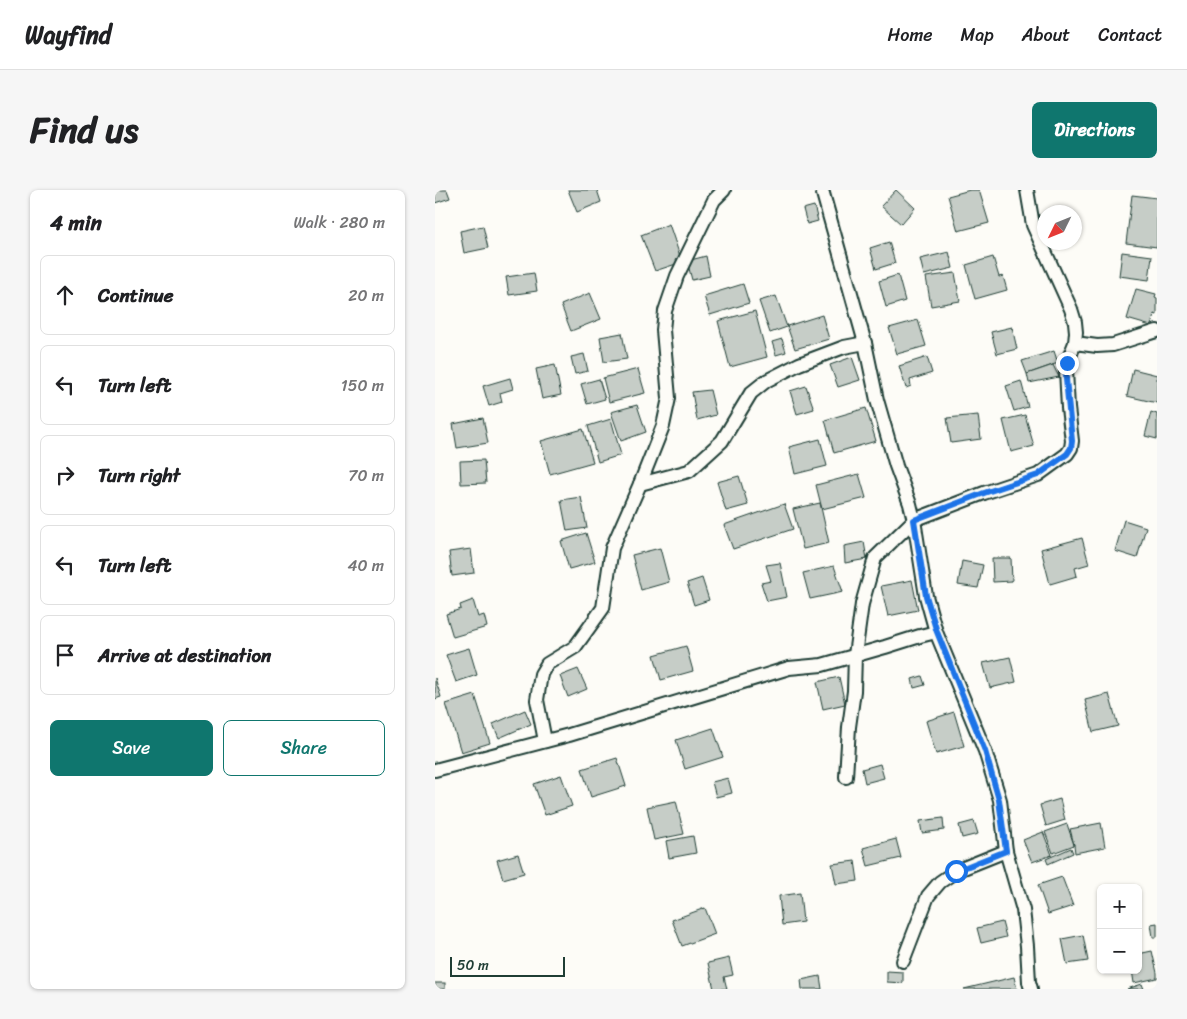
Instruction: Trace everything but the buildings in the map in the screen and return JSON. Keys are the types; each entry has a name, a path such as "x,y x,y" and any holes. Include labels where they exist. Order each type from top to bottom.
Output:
{"street":[{"path":"545,741 537,700 541,674 547,664 575,647 603,608 612,548 641,484 663,426 669,398 663,330 665,311 677,276 715,200 724,190"},
{"path":"822,190 865,343 877,400 896,466 910,504 926,596 937,632 985,751 999,800 1006,851 1023,910 1031,989"},
{"path":"846,777 849,727 854,691 855,655 862,604 875,558 914,520 984,493 1038,475 1067,454 1071,448 1066,370 1075,343 1076,332 1073,316 1033,225 1027,190"},
{"path":"1075,343 1097,346 1113,345 1157,331"},
{"path":"641,484 689,471 722,441 751,393 766,381 799,364 844,348 865,343"},
{"path":"435,770 569,735 789,668 821,664 937,632"},
{"path":"903,961 928,896 940,882 956,871 1006,851"}],"route":[{"path":"956,871 1006,851 999,800 985,751 937,632 926,596 914,520 984,493 1038,475 1067,454 1071,448 1072,441 1066,379 1067,363"}]}
